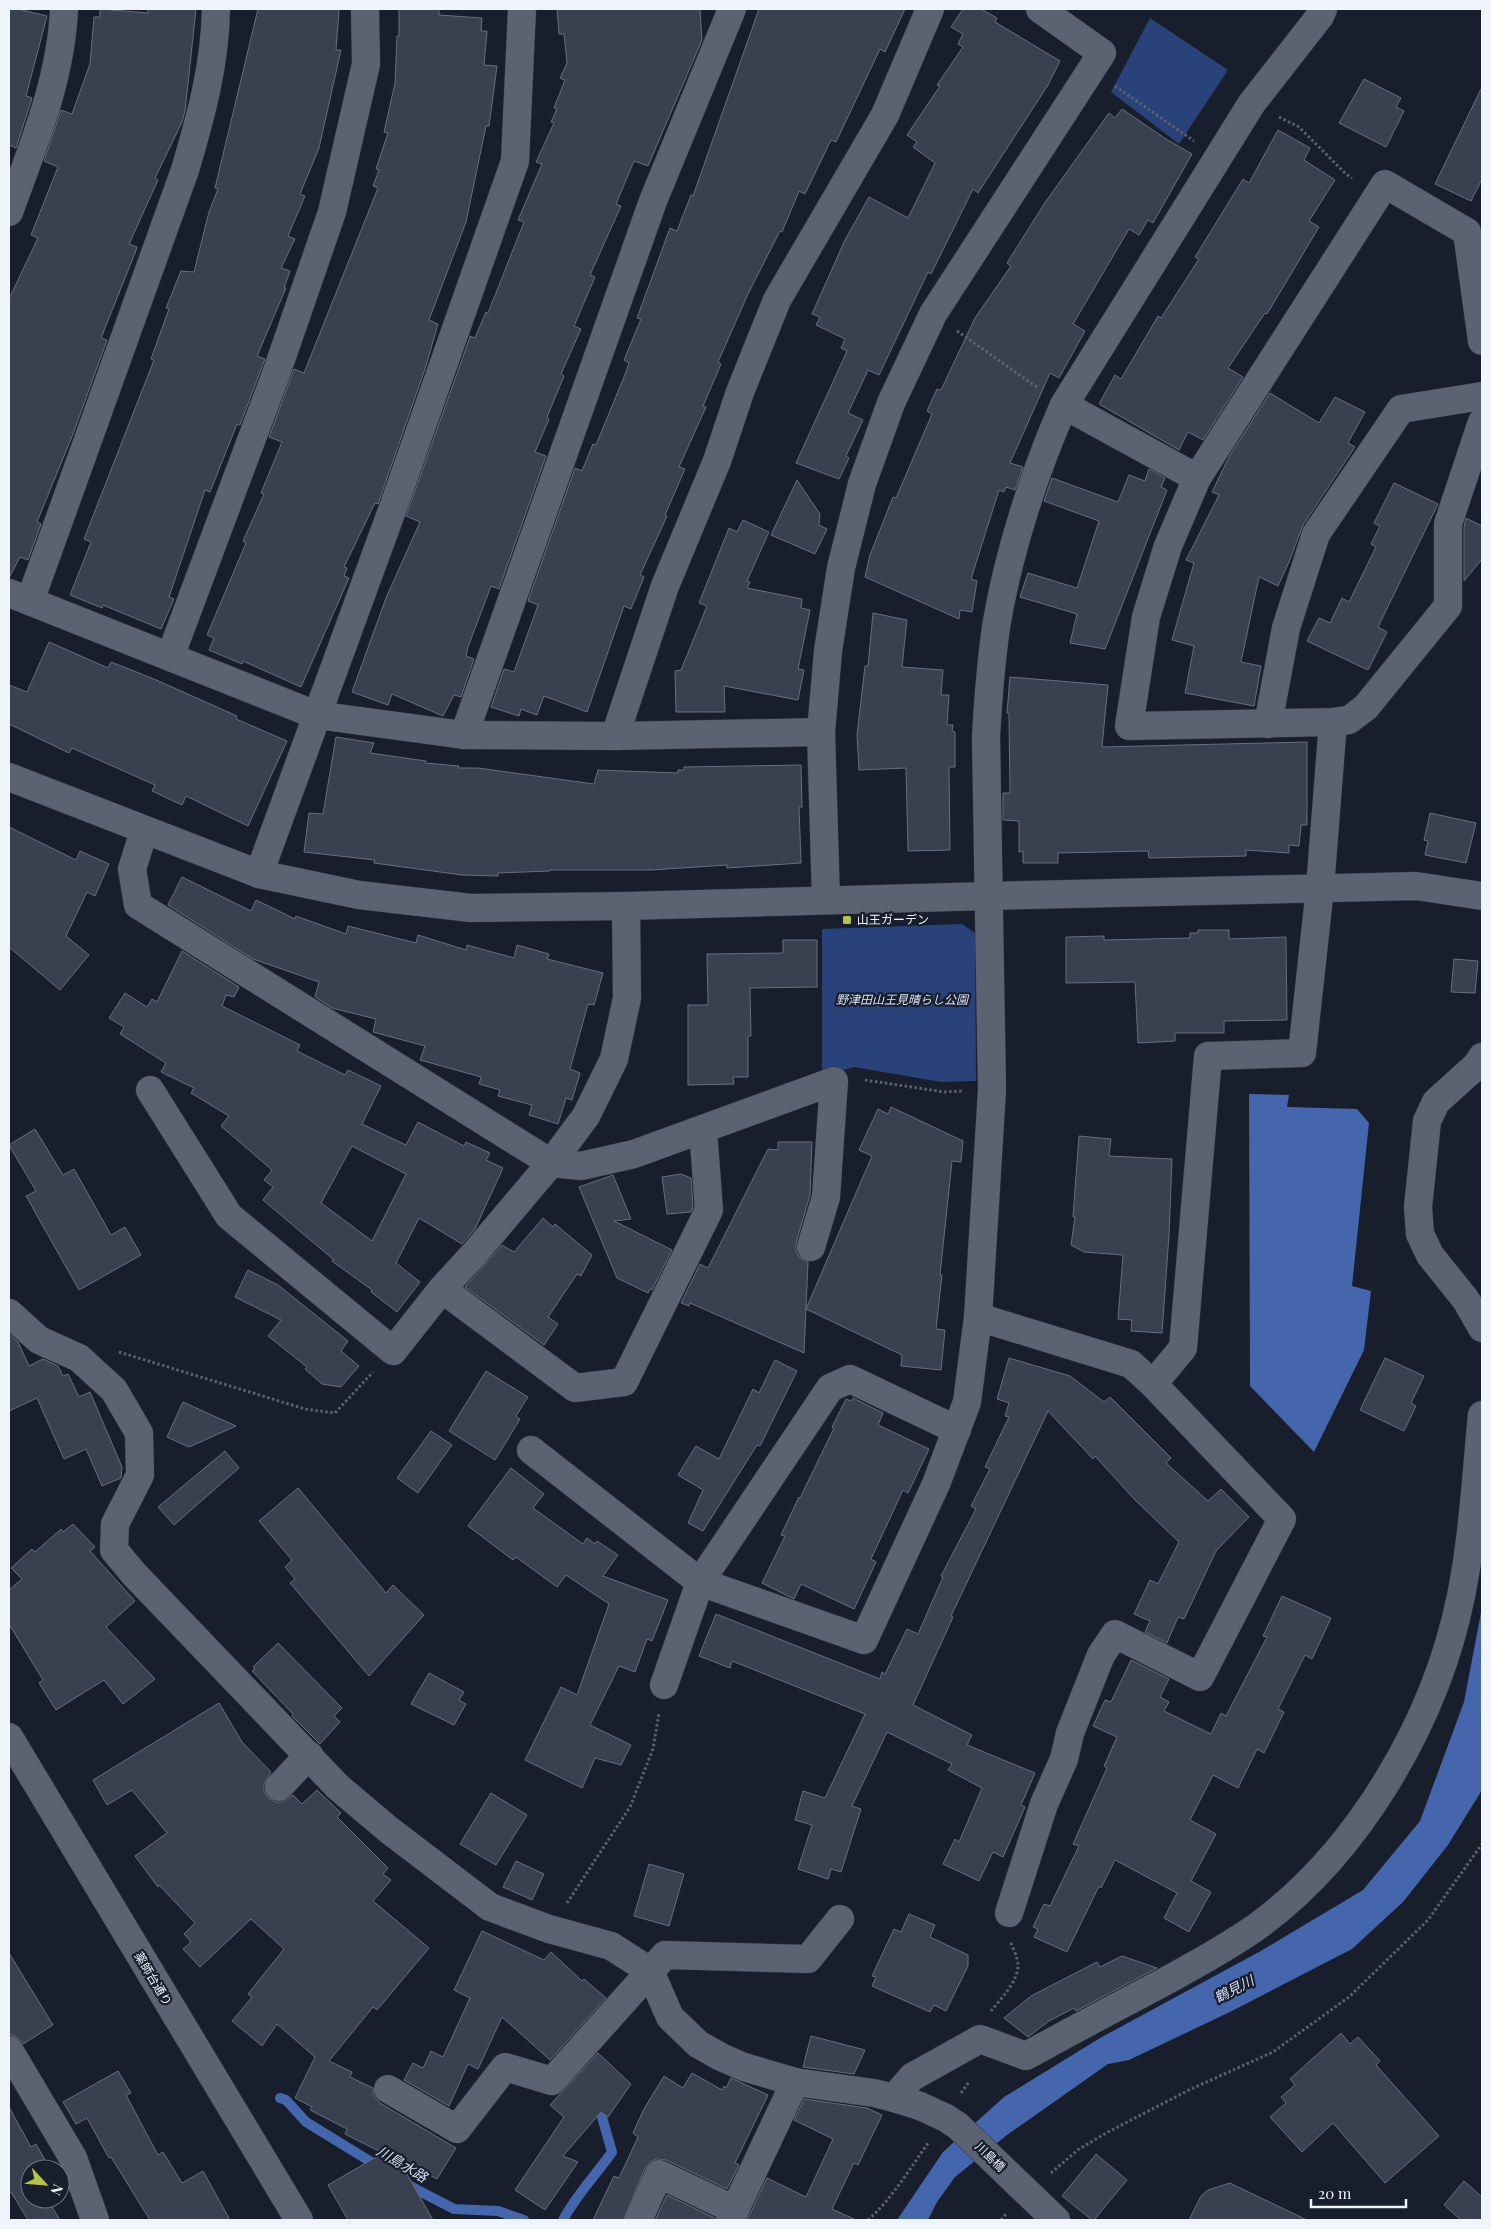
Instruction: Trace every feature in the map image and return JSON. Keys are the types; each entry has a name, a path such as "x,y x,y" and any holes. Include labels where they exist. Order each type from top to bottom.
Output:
{"street":[{"path":"9,212 36,137 57,67 64,9"},
{"path":"216,9 215,40 204,104 185,170 19,597 316,715 464,735 615,736 821,732"},
{"path":"170,657 276,374 332,212 366,64 365,9"},
{"path":"259,874 394,505 515,161 522,9"},
{"path":"464,735 653,201 732,9"},
{"path":"615,736 665,586 717,461 740,392 777,300 885,115 930,9"},
{"path":"826,900 821,732 828,651 841,568 862,484 891,402 933,314 1102,54 1040,9"},
{"path":"531,1450 700,1582 864,1640 936,1484 967,1402 978,1317 992,1090 986,737 989,680 996,625 1016,540 1045,449 1064,405 1252,103 1320,16 1322,9"},
{"path":"1482,340 1467,232 1385,184 1197,478 1168,546 1146,617 1129,726 1333,722 1349,720 1366,707 1448,606 1448,524 1482,422"},
{"path":"1268,724 1286,628 1316,534 1401,409 1482,396"},
{"path":"1064,405 1197,478"},
{"path":"1153,1384 1183,1348 1208,1056 1302,1053 1320,888 1333,722"},
{"path":"9,777 144,831 259,874 358,895 471,908 626,906 1416,886 1482,896"},
{"path":"144,831 132,869 138,904 552,1163 581,1166 626,1156 834,1081 826,1197 811,1247"},
{"path":"150,1090 229,1216 393,1352 442,1289 552,1163 586,1116 614,1060 627,998 626,906"},
{"path":"1482,1058 1477,1065 1436,1102 1427,1121 1418,1207 1420,1234 1430,1255 1466,1300 1482,1328"},
{"path":"442,1289 575,1388 624,1382 709,1210 703,1129"},
{"path":"9,1313 39,1340 79,1358 114,1390 139,1433 140,1475 115,1524 114,1550 147,1588 338,1787 389,1830 490,1907 549,1929 611,1946 650,1971"},
{"path":"978,1317 1131,1364 1153,1384 1282,1519 1200,1676 1115,1634 1102,1655 1070,1733 1064,1759 1044,1804 1009,1913"},
{"path":"664,1686 700,1582 830,1388 850,1379 957,1430"},
{"path":"894,2098 912,2077 980,2039 1026,2056 1197,1964 1256,1927 1309,1882 1344,1845 1404,1751 1430,1695 1448,1648 1461,1596 1482,1415"},
{"name":"薬師台通り","path":"9,1738 299,2220"},
{"path":"279,1787 309,1755"},
{"path":"388,2089 458,2129 505,2067 552,2081 665,1955 808,1959 840,1919"},
{"name":"川島橋","path":"650,1971 670,2017 698,2044 720,2058 795,2082 874,2093 920,2106 958,2126 1033,2183 1056,2220"},
{"path":"9,2050 74,2158 95,2220"},
{"path":"638,2220 659,2174 733,2215 795,2082"}],"path":[{"path":"1135,99 1217,158"},
{"path":"1252,103 1300,127 1346,174 1378,194"},
{"path":"933,314 1064,405"},
{"path":"834,1081 855,1078 944,1092 992,1090"},
{"path":"110,1349 305,1408 335,1413 393,1352"},
{"path":"549,1929 630,1807 654,1749 664,1686"},
{"path":"1033,2183 1079,2149 1108,2132 1191,2089 1273,2052 1349,1997 1428,1920 1482,1844"},
{"path":"980,2039 986,2018 1012,1983 1017,1971 1018,1963 1004,1925 1009,1913"},
{"path":"868,2220 876,2213 907,2173 929,2141"}],"green space":[{"path":"1150,18 1228,70 1179,144 1111,92"},
{"name":"野津田山王見晴らし公園","path":"962,924 975,933 976,1081 941,1082 854,1067 822,1076 822,929"}],"water":[{"path":"1249,1094 1289,1095 1287,1107 1357,1109 1369,1123 1352,1286 1371,1291 1364,1350 1314,1452 1250,1386"},
{"name":"鶴見川","path":"1482,1607 1482,1790 1448,1845 1403,1902 1352,1949 1232,2011 1129,2060 1108,2064 1007,2135 955,2177 937,2202 928,2220 897,2220 943,2152 1004,2097 1100,2038 1259,1952 1363,1890 1420,1821 1464,1702"}],"building":[{"path":"9,9 18,9 47,16 26,96 32,98 16,148 9,145"},
{"path":"100,9 148,13 148,9 196,9 185,111 182,122 155,178 158,180 129,244 137,247 101,338 107,340 73,434 37,522 41,524 28,560 20,557 9,578 9,299 38,238 31,235 58,167 44,161 61,110 72,114 90,64 94,17 100,17"},
{"path":"258,9 339,9 336,50 341,50 319,148 300,194 305,196 288,236 295,239 281,268 290,271 284,288 286,288 257,356 265,359 240,425 237,424 210,492 205,490 169,597 174,599 161,629 103,605 102,608 70,595 91,542 84,539 154,360 151,359 169,309 166,308 181,271 194,272 209,212 218,189 215,188"},
{"path":"399,9 439,9 439,15 482,18 481,31 487,31 484,65 497,66 489,126 486,126 466,222 429,320 438,324 426,366 378,504 375,503 344,567 347,568 344,576 349,578 301,687 243,661 242,664 209,650 214,638 207,635 246,543 243,541 264,494 261,493 282,442 269,437 294,369 304,373 378,188 373,186 379,170 376,169 388,133 384,132 395,83"},
{"path":"557,9 700,9 702,40 648,166 634,161 616,204 621,206 590,275 595,277 574,326 581,329 561,374 564,376 535,452 546,456 499,589 491,586 468,647 466,656 474,659 461,697 454,695 443,716 392,694 388,705 352,692 386,598 420,522 406,516 470,336 475,338 486,312 488,313 524,222 518,220 542,164 536,162 554,123 551,122 557,109 554,108 565,80 560,78 567,63 564,34 559,34"},
{"path":"759,9 905,9 885,52 880,49 836,142 831,140 805,194 799,191 782,232 780,231 748,294 718,362 721,364 703,406 706,407 679,467 685,469 665,515 667,516 640,575 644,577 631,609 624,606 587,712 544,696 537,715 521,709 519,716 491,707 504,669 514,672 538,605 528,601 575,468 582,471 593,444 596,445 626,372 629,363 624,360 641,319 637,318 670,228 677,231 691,195 693,196"},
{"path":"963,9 981,9 997,18 995,22 1060,61 1048,85 978,193 973,189 931,274 928,272 879,375 868,370 848,413 863,420 846,456 849,458 839,479 796,463 847,351 841,348 845,339 816,325 820,317 812,314 845,240 869,197 908,218 935,163 913,147 917,142 907,135 940,86 937,85 963,47 958,44 963,34 951,27"},
{"path":"1364,79 1401,98 1396,107 1404,111 1386,147 1339,123"},
{"path":"1482,87 1482,179 1471,201 1435,184"},
{"path":"1122,109 1192,154 1153,223 1148,220 1139,235 1129,229 1073,324 1085,331 1059,378 1050,373 1010,463 1023,467 1015,490 1006,487 1004,492 999,490 971,579 977,581 972,612 960,610 959,619 865,577 870,555 893,497 896,498 932,414 927,411 937,389 941,390 975,318 1011,266 1007,263 1044,204 1109,113 1115,118"},
{"path":"1278,130 1310,148 1304,160 1335,180 1309,221 1319,227 1267,314 1265,313 1228,368 1243,377 1203,440 1188,432 1179,450 1099,404 1115,375 1121,379 1158,316 1161,318 1199,259 1195,257 1243,179 1249,183"},
{"path":"1270,393 1319,423 1335,397 1365,412 1348,443 1355,447 1303,525 1278,586 1259,577 1241,662 1261,666 1254,706 1185,693 1194,646 1172,640 1194,563 1186,560 1219,495 1212,492 1230,455"},
{"path":"1149,469 1165,478 1161,487 1167,490 1105,649 1070,643 1077,614 1020,597 1028,573 1077,588 1099,521 1044,501 1052,478 1118,502 1129,475 1145,481"},
{"path":"797,480 820,514 819,525 827,529 815,554 771,535"},
{"path":"1394,483 1438,504 1378,627 1387,632 1368,670 1307,641 1319,618 1330,623 1342,598 1349,602 1376,547 1371,544 1380,526 1374,523"},
{"path":"1466,518 1482,526 1482,559 1464,581 1464,527"},
{"path":"743,520 769,532 747,581 750,582 747,588 802,599 801,608 810,610 798,669 804,670 798,700 724,686 725,712 676,712 675,671 681,670 707,606 699,603 729,528 737,532"},
{"path":"873,613 907,620 902,667 943,670 941,695 949,695 947,725 953,725 952,731 955,732 955,767 949,767 950,850 908,851 906,768 859,770 857,735 865,666 868,666"},
{"path":"49,642 108,668 111,662 154,679 237,716 236,719 287,741 248,826 186,796 182,805 152,791 155,785 72,748 69,753 9,724 9,685 27,692"},
{"path":"1010,677 1108,685 1102,747 1307,742 1307,825 1301,825 1299,846 1289,845 1289,853 1246,850 1246,856 1149,858 1148,851 1058,853 1058,863 1023,863 1023,851 1019,852 1019,821 1003,820 1003,793 1010,793 1009,713 1007,713"},
{"path":"336,737 374,743 370,753 426,761 425,763 459,766 458,768 478,768 594,784 598,770 678,773 678,770 684,770 684,767 801,765 802,807 799,807 801,863 727,868 727,865 651,870 550,870 498,873 498,876 462,875 374,863 375,860 304,852 309,813 323,814"},
{"path":"1430,813 1476,823 1466,863 1425,855 1428,841 1424,840"},
{"path":"9,827 76,860 80,851 109,864 95,896 87,892 66,936 89,955 60,990 9,947"},
{"path":"182,877 251,911 256,900 295,919 296,916 346,934 348,926 416,943 418,935 466,950 467,945 514,958 517,945 549,954 547,959 603,973 594,1005 588,1004 570,1069 580,1073 572,1100 566,1098 558,1124 529,1115 532,1105 498,1096 500,1090 479,1084 481,1077 420,1060 425,1046 373,1032 376,1019 332,1008 315,997 319,982 253,959 168,905"},
{"path":"1198,930 1229,930 1229,939 1286,937 1287,1020 1224,1021 1224,1033 1175,1033 1175,1041 1138,1043 1135,982 1066,983 1066,937 1104,936 1104,940 1190,938 1190,933 1198,933"},
{"path":"783,940 817,940 817,987 750,988 751,1036 748,1036 748,1077 733,1077 734,1084 688,1085 688,1005 708,1005 707,954 783,953"},
{"path":"182,951 239,987 234,997 226,995 222,1006 300,1045 297,1051 345,1075 348,1070 381,1086 362,1124 406,1145 418,1122 464,1146 466,1142 490,1153 486,1160 503,1168 475,1229 462,1244 419,1218 396,1263 420,1282 397,1312 371,1292 372,1290 332,1261 334,1260 263,1200 273,1187 264,1180 272,1170 221,1126 229,1116 191,1093 194,1088 161,1072 166,1063 120,1034 124,1027 109,1018 125,993 147,1007 152,999 157,1002","holes":["352,1146 406,1174 372,1241 321,1203"]},
{"path":"1454,959 1478,961 1475,993 1451,992"},
{"path":"891,1107 963,1141 961,1162 952,1161 940,1275 942,1275 936,1329 945,1330 941,1370 901,1366 902,1355 806,1309 872,1156 859,1150 878,1109 888,1114"},
{"path":"35,1129 63,1175 74,1169 111,1235 125,1227 141,1255 79,1290 26,1196 36,1191 9,1145"},
{"path":"1079,1136 1111,1139 1109,1156 1172,1159 1162,1333 1131,1331 1132,1320 1118,1319 1123,1255 1084,1252 1071,1245 1075,1217 1073,1217"},
{"path":"778,1142 812,1142 810,1195 796,1243 796,1251 799,1257 808,1262 804,1353 690,1303 689,1306 681,1303 700,1264 708,1268 768,1149 778,1150"},
{"path":"681,1174 691,1178 693,1207 691,1212 667,1214 662,1177"},
{"path":"613,1175 631,1219 614,1221 672,1250 652,1290 650,1289 648,1293 617,1278 579,1187"},
{"path":"543,1218 553,1227 555,1224 592,1255 581,1276 577,1274 548,1317 558,1324 544,1345 465,1287 502,1245 514,1252"},
{"path":"248,1270 278,1285 348,1341 341,1351 359,1366 341,1387 322,1384 305,1369 307,1367 268,1336 281,1320 235,1297"},
{"path":"9,1334 18,1342 29,1366 43,1359 58,1366 63,1376 68,1374 79,1397 90,1392 122,1467 121,1478 102,1486 86,1449 64,1459 37,1398 9,1411"},
{"path":"1009,1358 1070,1376 1104,1402 1110,1397 1171,1458 1166,1463 1208,1501 1221,1489 1249,1517 1216,1551 1184,1619 1178,1617 1167,1643 1145,1632 1150,1621 1134,1614 1150,1580 1158,1584 1179,1542 1135,1500 1095,1456 1093,1459 1048,1411 951,1616 953,1617 913,1705 972,1735 967,1745 1035,1773 1021,1805 1025,1807 1003,1857 993,1852 979,1881 943,1864 955,1839 959,1842 982,1788 948,1770 952,1764 887,1732 852,1806 861,1809 841,1872 831,1869 828,1879 798,1869 812,1825 795,1820 803,1791 825,1798 865,1714 732,1661 730,1668 699,1656 716,1614 880,1679 882,1672 885,1674 907,1629 918,1634 943,1577 941,1576 976,1509 971,1506 990,1469 985,1467 1009,1417 1005,1416 1009,1403 997,1399"},
{"path":"1385,1358 1424,1376 1411,1403 1416,1406 1404,1431 1360,1410"},
{"path":"775,1360 797,1371 760,1446 757,1445 703,1531 688,1523 703,1490 678,1475 696,1446 719,1459 753,1389 759,1393"},
{"path":"486,1371 528,1397 516,1416 520,1419 495,1460 449,1431"},
{"path":"853,1398 883,1413 878,1425 929,1449 908,1493 903,1490 871,1559 876,1562 854,1609 801,1584 794,1599 762,1583 785,1536 781,1535 834,1428 832,1427 846,1399 851,1401"},
{"path":"183,1402 236,1426 189,1447 167,1437"},
{"path":"431,1431 452,1445 418,1493 397,1478"},
{"path":"225,1451 239,1468 174,1525 158,1507"},
{"path":"511,1468 544,1494 533,1508 583,1544 587,1538 595,1544 597,1541 618,1555 603,1576 668,1600 652,1641 647,1639 635,1672 619,1666 590,1725 631,1745 621,1765 595,1758 582,1788 525,1760 561,1687 577,1695 609,1604 566,1575 557,1587 516,1557 513,1560 468,1526"},
{"path":"298,1488 386,1593 393,1585 424,1615 369,1676 290,1583 295,1579 285,1567 292,1560 259,1521"},
{"path":"73,1524 95,1547 90,1551 135,1601 106,1627 155,1679 123,1704 104,1680 56,1710 39,1683 43,1680 9,1624 9,1590 22,1579 11,1568 32,1549 35,1552 61,1529 63,1532"},
{"path":"1282,1596 1331,1618 1312,1659 1305,1655 1278,1709 1284,1712 1264,1753 1257,1749 1238,1788 1213,1775 1190,1820 1216,1834 1191,1881 1211,1892 1189,1932 1164,1918 1177,1893 1115,1860 1101,1888 1099,1886 1067,1952 1034,1937 1038,1929 1033,1927 1044,1904 1050,1906 1079,1846 1073,1844 1107,1768 1104,1766 1117,1737 1093,1726 1105,1700 1111,1702 1131,1660 1169,1679 1160,1697 1169,1702 1164,1711 1211,1734 1221,1713 1226,1716 1267,1637 1263,1636"},
{"path":"278,1643 342,1708 334,1716 340,1722 320,1744 252,1671 255,1669 253,1667"},
{"path":"429,1673 464,1692 459,1700 466,1704 454,1725 411,1704"},
{"path":"219,1703 242,1742 271,1772 264,1784 264,1791 268,1798 275,1802 283,1802 293,1795 302,1804 317,1790 341,1813 337,1817 388,1868 383,1874 391,1880 373,1901 429,1948 377,2010 373,2007 329,2061 352,2072 350,2077 373,2088 374,2096 380,2103 456,2148 437,2179 398,2158 433,2220 348,2220 328,2185 383,2153 345,2134 347,2129 310,2110 312,2107 295,2098 315,2057 277,2024 262,2046 232,2021 252,1997 248,1994 284,1949 251,1919 200,1967 183,1949 191,1942 184,1934 195,1923 159,1885 158,1887 135,1856 167,1833 132,1790 107,1805 93,1780"},
{"path":"491,1793 527,1815 496,1865 460,1844"},
{"path":"516,1861 544,1874 532,1900 503,1887"},
{"path":"649,1864 684,1874 669,1926 634,1916"},
{"path":"909,1914 935,1925 930,1937 968,1955 968,1966 946,2011 934,2005 930,2012 872,1986 876,1977 872,1976 894,1929 901,1932"},
{"path":"482,1931 544,1960 551,1952 582,1981 584,1979 606,1998 550,2060 502,2017 478,2069 468,2064 449,2106 404,2080 413,2063 423,2068 431,2051 443,2057 470,1998 454,1990"},
{"path":"9,1953 53,2025 23,2044 17,2037 9,2034"},
{"path":"1122,1956 1157,1968 1076,2011 1074,2008 1049,2021 1028,2037 1004,2018 1031,1996 1097,1962 1100,1967"},
{"path":"1341,2033 1350,2044 1358,2037 1380,2061 1376,2065 1439,2136 1385,2183 1333,2123 1302,2152 1270,2117 1286,2103 1281,2097 1295,2085 1290,2079"},
{"path":"811,2036 865,2050 854,2074 803,2067"},
{"path":"598,2053 631,2084 608,2117 601,2112 563,2156 578,2162 545,2210 515,2190 564,2117 550,2105"},
{"path":"118,2071 131,2093 126,2095 158,2155 163,2152 182,2183 203,2171 230,2220 150,2220 111,2157 109,2158 87,2118 76,2124 63,2102"},
{"path":"692,2073 722,2090 724,2086 726,2088 731,2078 768,2095 735,2163 739,2165 727,2189 666,2160 657,2159 650,2162 645,2168 623,2220 593,2220 614,2176 619,2178 638,2137 633,2133 644,2109 664,2076 683,2088"},
{"path":"804,2099 867,2108 882,2115 858,2165 854,2163 832,2209 856,2220 747,2220 767,2178 806,2197 833,2139 794,2120"},
{"path":"9,2107 31,2147 36,2144 44,2159 20,2159 20,2207 11,2192 9,2193"},
{"path":"1096,2154 1127,2180 1094,2220 1092,2220 1062,2196"},
{"path":"1464,2181 1482,2197 1482,2220 1461,2220 1444,2205"},
{"path":"1230,2183 1307,2220 1189,2220 1201,2196 1208,2190"},
{"path":"667,2195 715,2218 715,2220 655,2220"},
{"path":"21,2209 53,2209 60,2220 28,2220"}],"waterway":[{"name":"川島水路","path":"280,2098 286,2100 306,2122 381,2168"},
{"path":"563,2220 580,2193 612,2152 602,2117"},
{"name":"川島水路","path":"406,2184 454,2209 498,2211 524,2220"}],"place":[{"name":"山王ガーデン","path":"847,920"}]}
